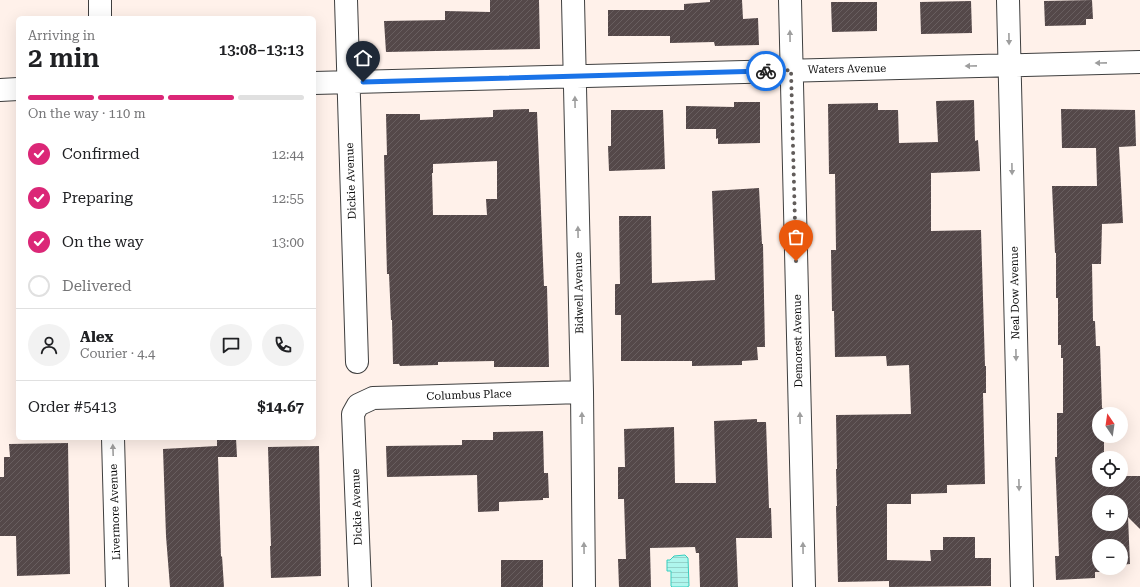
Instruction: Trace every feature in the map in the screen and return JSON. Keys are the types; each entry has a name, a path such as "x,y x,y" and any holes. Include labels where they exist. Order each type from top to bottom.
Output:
{"street":[{"path":"100,0 100,16"},
{"name":"Dickie Avenue","path":"346,0 357,362"},
{"name":"Bidwell Avenue","path":"573,0 582,392 584,587"},
{"name":"Demorest Avenue","path":"790,0 804,587"},
{"name":"Neal Dow Avenue","path":"1008,0 1022,587"},
{"name":"Waters Avenue","path":"316,83 1140,62"},
{"path":"0,90 16,89"},
{"name":"Columbus Place","path":"358,405 373,398 582,392"},
{"name":"Dickie Avenue","path":"358,405 353,414 360,587"},
{"name":"Livermore Avenue","path":"113,440 117,587"}],"water":[{"path":"685,555 688,558 689,586 672,587 671,571 667,571 667,560 670,560 674,556"}],"building":[{"path":"490,0 539,0 540,49 386,52 384,21 445,20 445,11 490,12"},
{"path":"710,0 742,0 743,19 758,18 759,45 715,46 714,42 670,43 670,36 608,36 608,10 684,10 684,4 710,2"},
{"path":"1092,0 1093,19 1086,19 1086,25 1045,26 1044,1"},
{"path":"971,1 972,33 921,34 920,2"},
{"path":"831,2 877,2 877,31 832,32"},
{"path":"974,100 975,141 978,140 980,171 931,173 931,231 981,230 986,366 986,393 983,393 985,484 947,485 947,493 911,494 911,504 887,504 887,560 931,561 930,550 943,550 943,537 975,537 975,558 991,558 991,586 889,587 889,581 838,582 836,415 911,414 909,365 887,366 886,356 835,357 834,311 832,311 831,250 836,250 835,174 829,174 828,104 878,103 878,110 898,110 899,143 938,142 936,101"},
{"path":"734,102 760,102 760,143 718,144 718,138 716,139 716,129 686,129 686,106 734,107"},
{"path":"529,109 529,112 537,112 544,286 547,286 549,367 494,367 494,361 438,362 438,365 400,366 399,364 393,364 389,274 387,274 384,155 387,155 386,114 420,114 420,120 493,117 493,110","holes":["497,161 497,199 486,199 487,215 433,215 433,164"]},
{"path":"1061,109 1135,110 1136,146 1119,147 1123,223 1102,224 1101,264 1092,264 1093,321 1095,321 1096,346 1100,346 1102,407 1092,407 1092,443 1104,443 1104,451 1092,451 1092,487 1128,487 1128,476 1140,476 1140,529 1128,517 1130,564 1128,564 1128,539 1092,539 1092,575 1095,575 1095,578 1056,580 1055,556 1059,556 1055,457 1057,457 1057,413 1063,413 1063,358 1061,358 1061,345 1058,345 1058,298 1056,298 1056,253 1052,186 1097,186 1096,148 1062,148"},
{"path":"611,110 663,110 665,169 609,171 608,146 611,146"},
{"path":"759,188 763,244 765,347 757,347 758,360 742,361 742,365 692,366 692,361 621,361 621,315 615,315 615,284 620,284 619,216 651,216 652,283 715,280 712,191"},
{"path":"757,419 757,422 766,422 769,508 771,508 772,538 736,538 738,587 700,587 699,553 696,553 695,547 650,548 651,587 619,587 618,559 626,559 624,499 618,499 618,467 625,467 624,429 674,427 675,483 716,483 714,421"},
{"path":"543,431 544,473 548,473 549,498 543,498 543,500 499,502 499,511 478,512 477,475 387,477 386,446 462,445 462,440 493,440 493,432"},
{"path":"217,440 236,440 237,457 218,457 221,557 222,556 224,587 170,587 166,536 163,449 217,446"},
{"path":"68,443 70,574 17,576 16,536 0,536 0,477 4,477 4,457 10,457 9,444"},
{"path":"319,446 321,576 271,578 268,447"},
{"path":"501,560 543,560 543,587 501,587"}],"way so far":[{"path":"766,71 791,70 796,261"}],"route":[{"path":"363,82 766,71"}]}
